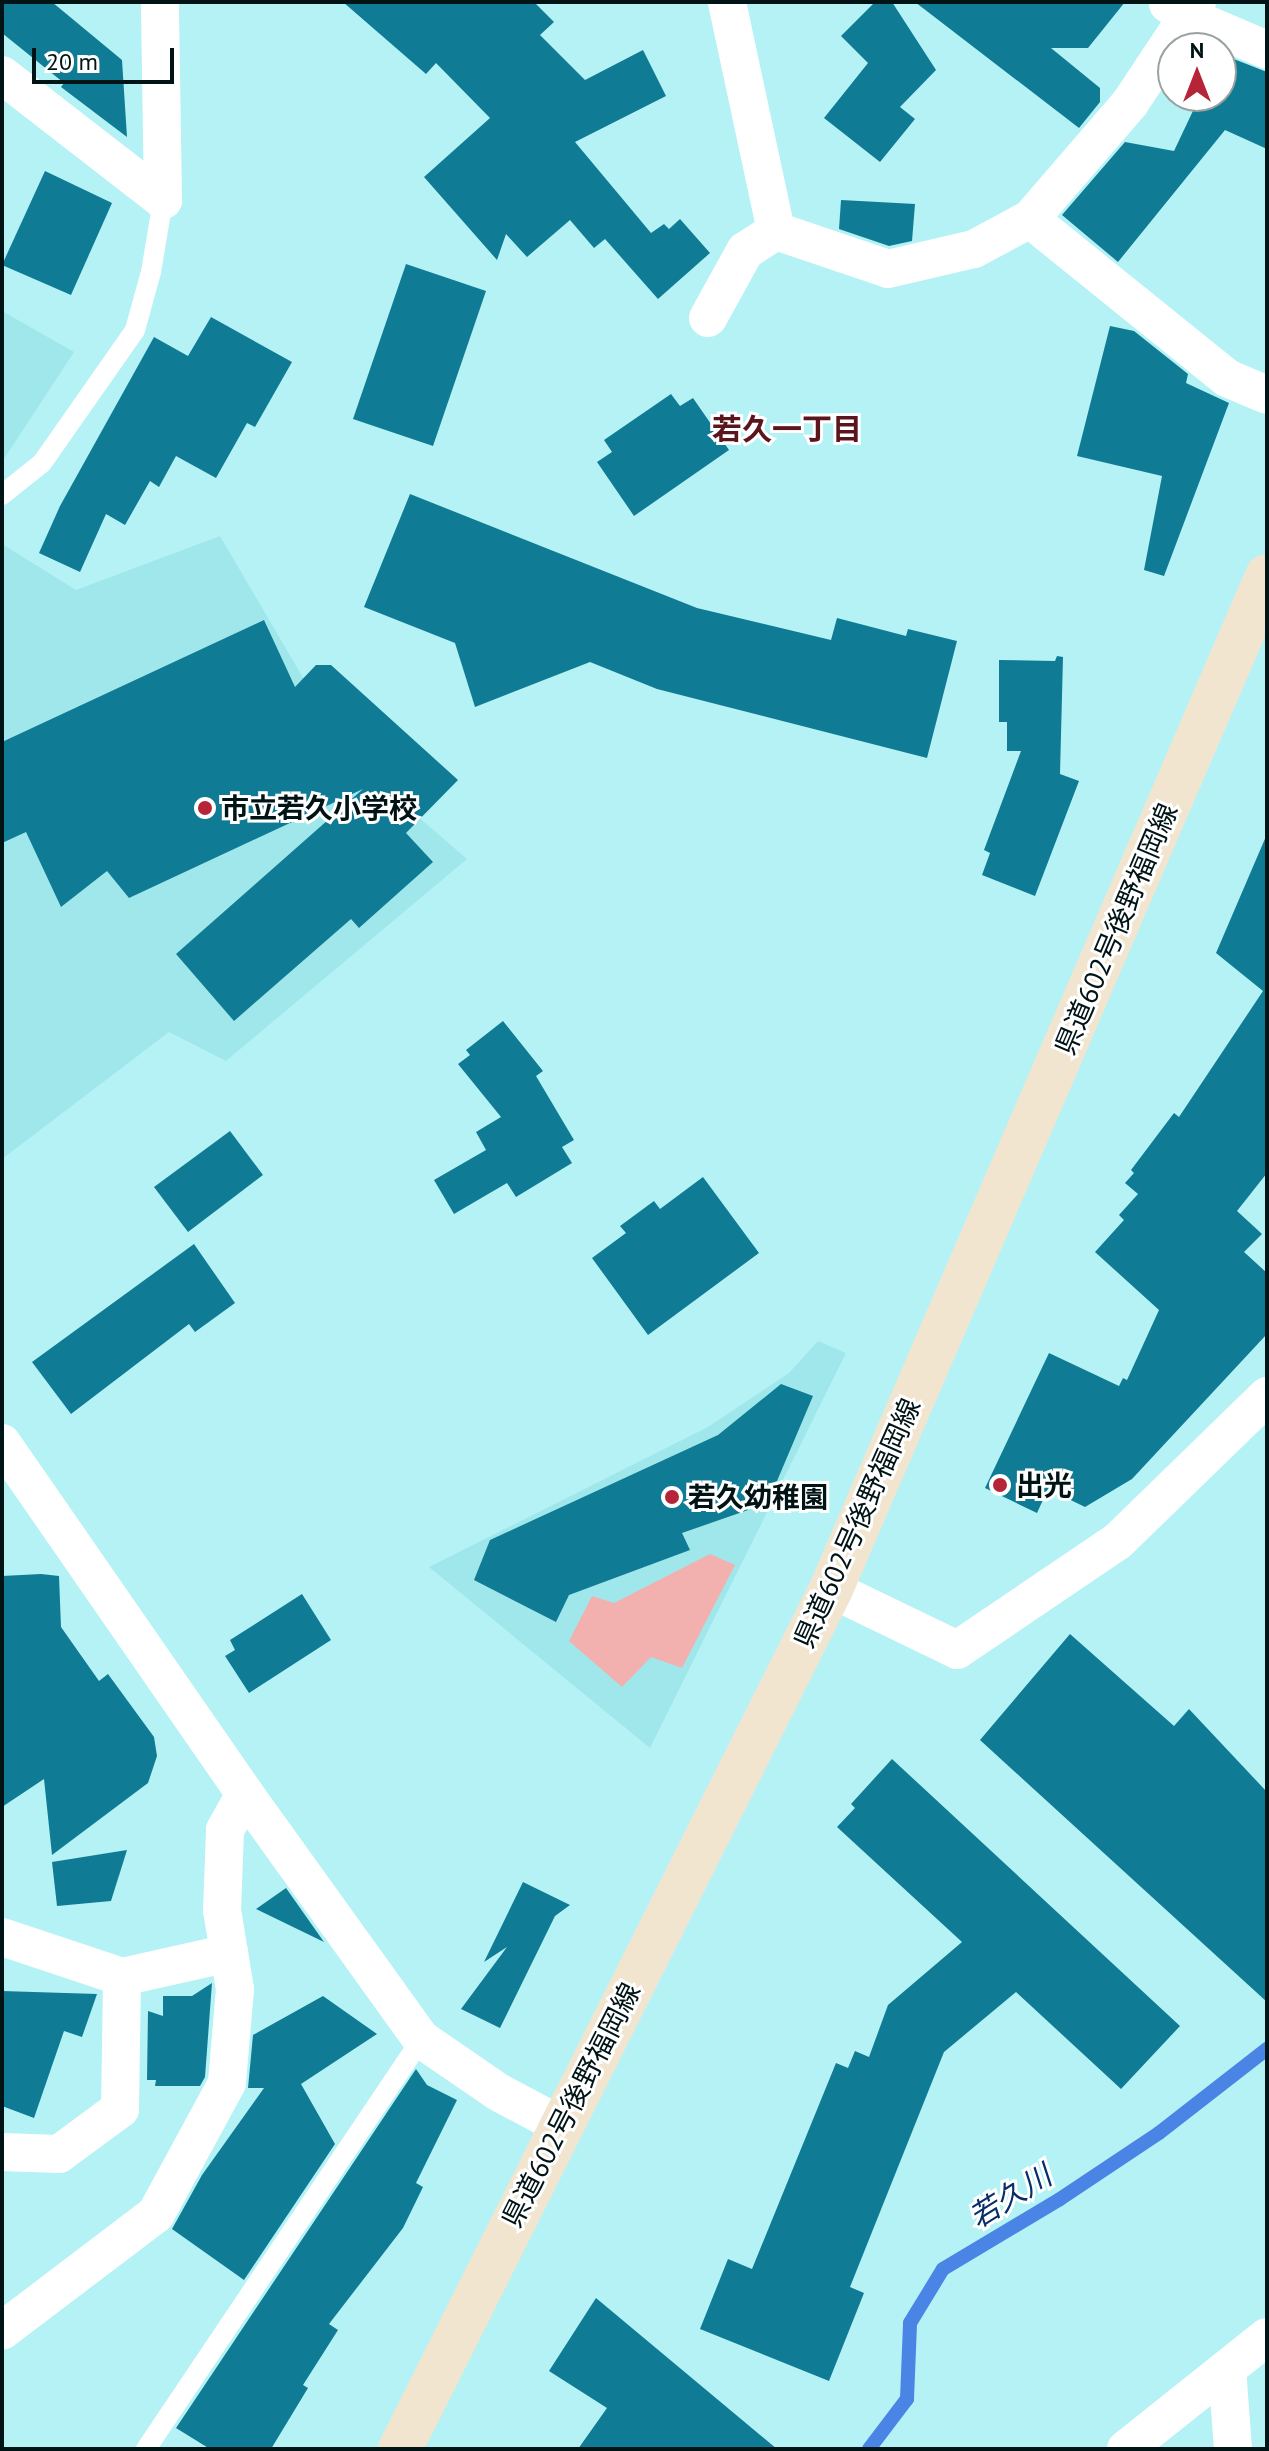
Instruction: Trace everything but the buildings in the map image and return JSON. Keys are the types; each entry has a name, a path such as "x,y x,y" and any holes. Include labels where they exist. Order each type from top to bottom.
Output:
{"main road":[{"name":"県道602号後野福岡線","path":"400,2449 831,1589 1263,601"}],"street":[{"path":"160,2 163,200"},
{"path":"727,2 776,231"},
{"path":"776,231 888,269 974,249 1030,219 1130,103 1183,7 1267,50"},
{"path":"2,75 163,200"},
{"path":"1030,219 1227,378 1267,395"},
{"path":"708,318 745,251 776,231"},
{"path":"831,1589 957,1650 1118,1541 1267,1396"},
{"path":"2,1443 245,1794 421,2039 498,2092 560,2125"},
{"path":"2,2331 156,2214 227,2083 235,1989 222,1910 225,1830 245,1794"},
{"path":"2,1937 122,1977 229,1953"},
{"path":"2,2152 59,2154 120,2109 122,1977"},
{"path":"1126,2449 1267,2337"},
{"path":"1227,2369 1233,2449"}],"lane":[{"path":"2,495 42,463 135,330 151,272 163,200"},
{"path":"146,2449 421,2039"}],"shaded area":[{"path":"2,311 74,352 2,462"},
{"name":"市立若久小学校","path":"220,536 350,758 467,859 226,1061 169,1032 2,1159 2,544 76,590"},
{"name":"若久幼稚園","path":"818,1341 846,1353 650,1748 429,1567 708,1427 789,1373"},
{"path":"710,1554 735,1565 682,1668 651,1657 622,1687 569,1641 592,1596 614,1603"}],"waterway":[{"name":"若久川","path":"869,2449 907,2399 910,2323 943,2269 1060,2199 1159,2133 1267,2049"}],"place":[{"name":"市立若久小学校","path":"205,808"},
{"name":"出光","path":"1000,1485"},
{"name":"若久幼稚園","path":"672,1497"}],"district":[{"name":"若久一丁目","path":"787,429"}]}
